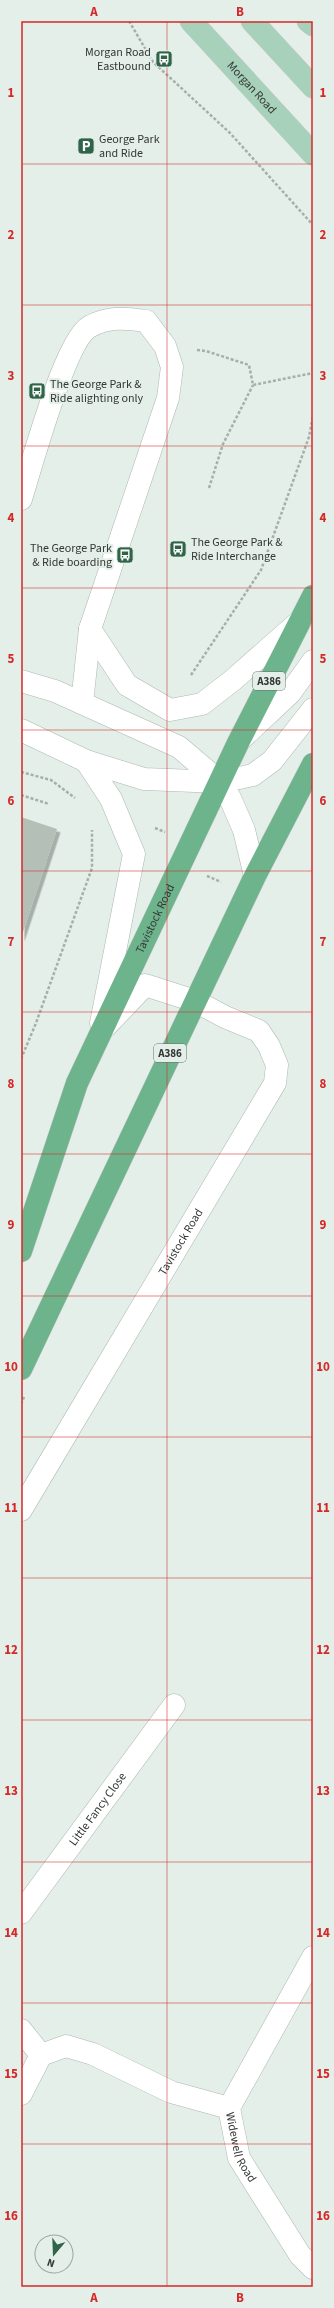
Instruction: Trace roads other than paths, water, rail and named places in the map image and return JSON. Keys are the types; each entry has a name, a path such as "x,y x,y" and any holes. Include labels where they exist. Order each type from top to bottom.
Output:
{"highway":[{"name":"Tavistock Road","path":"21,1251 77,1083 238,742 313,596"},
{"name":"A386","path":"21,1369 255,876 313,764"}],"main road":[{"name":"Morgan Road","path":"192,21 313,154"},
{"path":"252,21 313,87"},
{"path":"308,21 313,25"}],"street":[{"path":"21,499 70,352 88,327 116,317 146,321 164,346 172,367 168,398 90,629 82,703"},
{"path":"90,629 127,685 170,710 202,704 233,680 301,620"},
{"path":"238,742 290,693 313,661"},
{"path":"21,681 56,691 179,747 220,782 230,798 244,830 255,876"},
{"path":"26,734 86,761 144,779 220,782 253,775 272,761 313,709"},
{"path":"86,761 111,799 134,854 100,1032"},
{"name":"Tavistock Road","path":"21,1510 276,1083 277,1065 269,1046 259,1031 225,1017 196,1001 145,985 100,1032"},
{"name":"Little Fancy Close","path":"21,1913 174,1705"},
{"name":"Widewell Road","path":"313,1957 229,2108 239,2158 300,2254 313,2268"},
{"path":"21,2030 42,2055"},
{"path":"21,2094 42,2055 66,2046 93,2054 171,2092 229,2108"}],"place":[{"name":"Morgan Road Eastbound","path":"164,59"},
{"name":"George Park and Ride","path":"86,146"},
{"name":"The George Park & Ride alighting only","path":"37,391"},
{"name":"The George Park & Ride Interchange","path":"178,549"},
{"name":"The George Park & Ride boarding","path":"125,555"}]}
